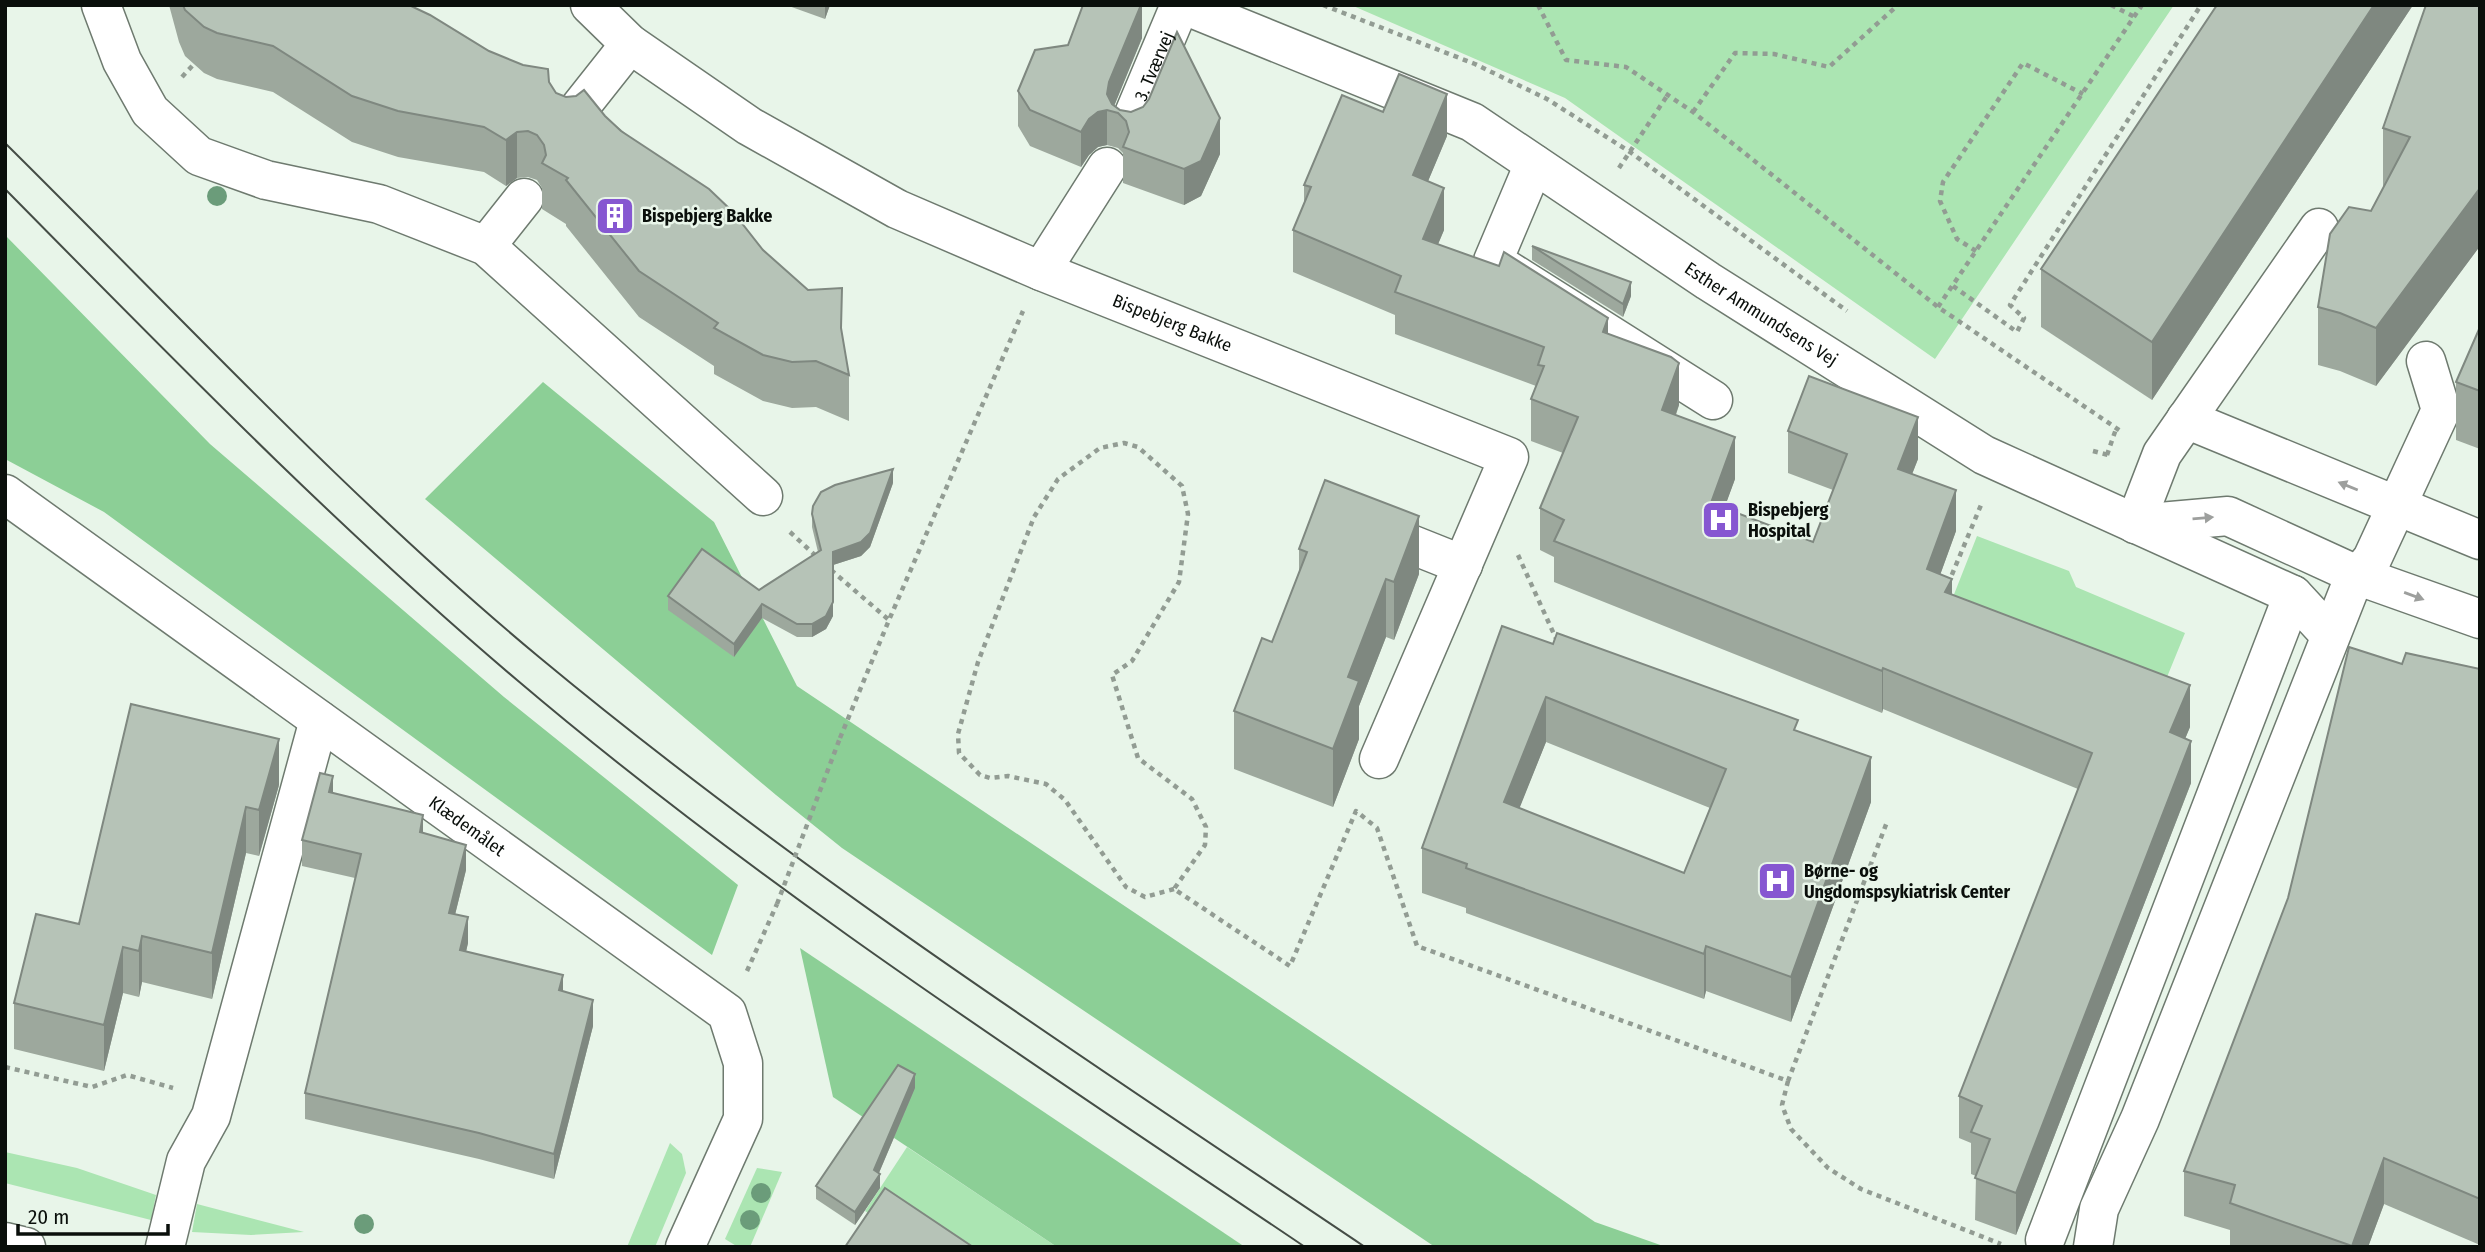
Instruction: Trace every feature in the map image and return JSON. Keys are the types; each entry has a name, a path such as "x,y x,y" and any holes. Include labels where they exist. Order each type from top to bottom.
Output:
{"street":[{"path":"101,5 122,61 150,111 199,156 266,180 379,204 485,246 763,496"},
{"name":"Bispebjerg Bakke","path":"590,5 630,44 749,126 897,209 1041,271 1509,457 1492,497"},
{"name":"3. Tværvej","path":"1129,126 1182,5"},
{"name":"Esther Ammundsens Vej","path":"1182,5 1472,122 1708,281 1984,455 2293,595 2330,635"},
{"path":"569,121 630,44"},
{"path":"1534,164 1493,261 1713,400"},
{"path":"1041,271 1107,167"},
{"path":"485,246 524,198"},
{"path":"2319,229 2186,419 2157,465 2135,524 2228,516 2358,576 2480,619"},
{"path":"2093,1247 2099,1209 2140,1119 2330,635 2351,585 2372,559 2441,410 2426,361"},
{"path":"2186,419 2480,540"},
{"name":"Klædemålet","path":"5,494 727,1013 743,1063 743,1119 685,1247"},
{"path":"1379,758 1492,497"},
{"path":"1333,514 1463,565"},
{"path":"2045,1240 2293,595"},
{"path":"164,1247 186,1161 211,1116 319,720"},
{"path":"5,1242 26,1247"}],"path":[{"path":"1323,5 1475,64 1547,99 1630,152 1853,315"},
{"path":"1538,5 1566,60 1626,67 1693,112 1938,307 2116,429 2157,465"},
{"path":"1693,112 1735,53 1774,54 1829,67 1898,5"},
{"path":"2111,5 2135,17"},
{"path":"1938,307 2142,5"},
{"path":"1953,286 2017,332 2024,318 2010,305 2201,5"},
{"path":"1976,251 1957,239 1940,201 1942,182 2024,63 2082,94"},
{"path":"1594,205 1667,96"},
{"path":"747,969 777,904 889,620 1041,271"},
{"path":"2107,455 2116,429"},
{"path":"1124,443 1138,447 1182,486 1188,514 1179,582 1132,661 1112,675 1138,758 1192,799 1206,827 1205,845 1174,888 1145,897 1126,887 1065,800 1046,784 1009,776 990,778 980,775 959,753 958,734 978,662 1034,517 1058,479 1100,448 1124,443"},
{"path":"2088,449 2130,461 2157,465"},
{"path":"1947,585 1999,462"},
{"path":"763,496 782,524 889,620"},
{"path":"1492,497 1560,648"},
{"path":"1174,888 1290,967 1356,811 1377,828 1417,946 1788,1081"},
{"path":"1887,822 1788,1081 1782,1105 1791,1129 1828,1168 1861,1189 2007,1247"},
{"path":"5,1066 92,1087 127,1075 215,1099"}],"green space":[{"path":"1351,5 2174,5 1935,359 1565,98"},
{"path":"5,235 210,444 504,697 738,885 712,955 104,512 5,459"},
{"path":"543,382 714,522 797,686 1595,1222 1666,1247 1435,1247 842,848 425,499"},
{"path":"1977,536 2069,571 2076,587 2185,633 2165,682 1953,597"},
{"path":"800,948 1245,1247 1057,1247 833,1097"},
{"path":"670,1143 682,1154 686,1173 655,1247 627,1247"},
{"path":"907,1147 1057,1247 918,1247 865,1211"},
{"path":"5,1152 77,1168 156,1195 151,1220 5,1183"},
{"path":"757,1168 782,1172 750,1247 738,1247 725,1239"},
{"path":"197,1204 304,1232 251,1235 192,1232"}],"building":[{"path":"183,5 409,5 489,51 523,65 548,69 549,82 556,93 566,97 576,96 584,90 621,131 709,189 733,212 763,250 808,290 842,288 841,328 849,375 816,361 792,362 763,355 714,328 718,323 639,271 566,180 568,178 542,163 546,155 544,145 537,135 528,131 517,132 506,140 484,127 398,111 352,96 273,46 217,33 204,27"},
{"path":"1083,5 1141,5 1109,82 1107,94 1112,104 1120,110 1131,112 1143,107 1149,99 1177,32 1220,118 1201,161 1184,169 1123,147 1129,132 1126,121 1118,113 1107,110 1098,112 1089,119 1081,132 1030,110 1018,91 1035,50 1068,45"},
{"path":"2217,5 2374,5 2152,342 2041,269"},
{"path":"2426,5 2480,5 2480,188 2376,328 2318,307 2330,234 2349,207 2371,211 2410,137 2383,128"},
{"path":"1399,74 1447,94 1413,175 1444,188 1423,239 1499,266 1504,252 1608,318 1603,332 1671,357 1679,363 1662,410 1735,437 1711,503 1813,542 1847,454 1788,431 1809,376 1918,417 1898,469 1956,490 1927,569 1952,579 1945,592 2190,685 2170,732 2191,741 2016,1193 1975,1178 1990,1139 1971,1132 1982,1106 1959,1096 2092,753 1883,668 1882,671 1554,541 1564,520 1540,508 1578,417 1531,399 1544,366 1538,365 1544,347 1395,292 1401,276 1293,230 1311,187 1304,185 1342,95 1383,112"},
{"path":"1532,246 1631,282 1623,304"},
{"path":"2480,327 2480,391 2456,382"},
{"path":"893,469 870,533 861,542 833,552 833,602 826,616 812,624 797,624 762,604 734,644 668,596 702,549 759,590 821,550 812,514 813,506 821,492 835,485"},
{"path":"1325,480 1419,516 1394,582 1386,579 1348,677 1359,681 1333,749 1234,711 1262,638 1272,642 1307,552 1299,549"},
{"path":"1502,626 1553,644 1557,633 1798,720 1794,730 1871,757 1791,977 1706,946 1704,954 1466,868 1467,864 1422,848","holes":["1546,697 1726,769 1684,873 1504,802"]},
{"path":"2349,647 2402,664 2406,653 2480,669 2480,1199 2384,1158 2352,1246 2230,1203 2235,1185 2184,1171 2288,898"},
{"path":"131,704 279,739 259,810 246,807 212,953 142,936 139,951 123,947 104,1025 14,1003 36,914 79,924"},
{"path":"320,773 333,776 329,792 423,815 420,832 466,845 449,913 468,917 460,950 563,975 559,990 593,1000 554,1154 479,1133 305,1093 361,854 302,840"},
{"path":"898,1065 915,1074 874,1170 880,1174 855,1212 816,1186"},
{"path":"885,1188 973,1247 845,1247"}],"tram line":[{"path":"5,143 333,471 469,597 539,657 638,737 841,889 1049,1034 1365,1247"},
{"path":"5,189 319,502 450,622 611,757 707,832 903,974 1305,1247"}],"place":[{"name":"Bispebjerg Bakke","path":"615,216"},
{"name":"Bispebjerg Hospital","path":"1721,520"},
{"name":"Børne- og Ungdomspsykiatrisk Center","path":"1777,881"}]}
